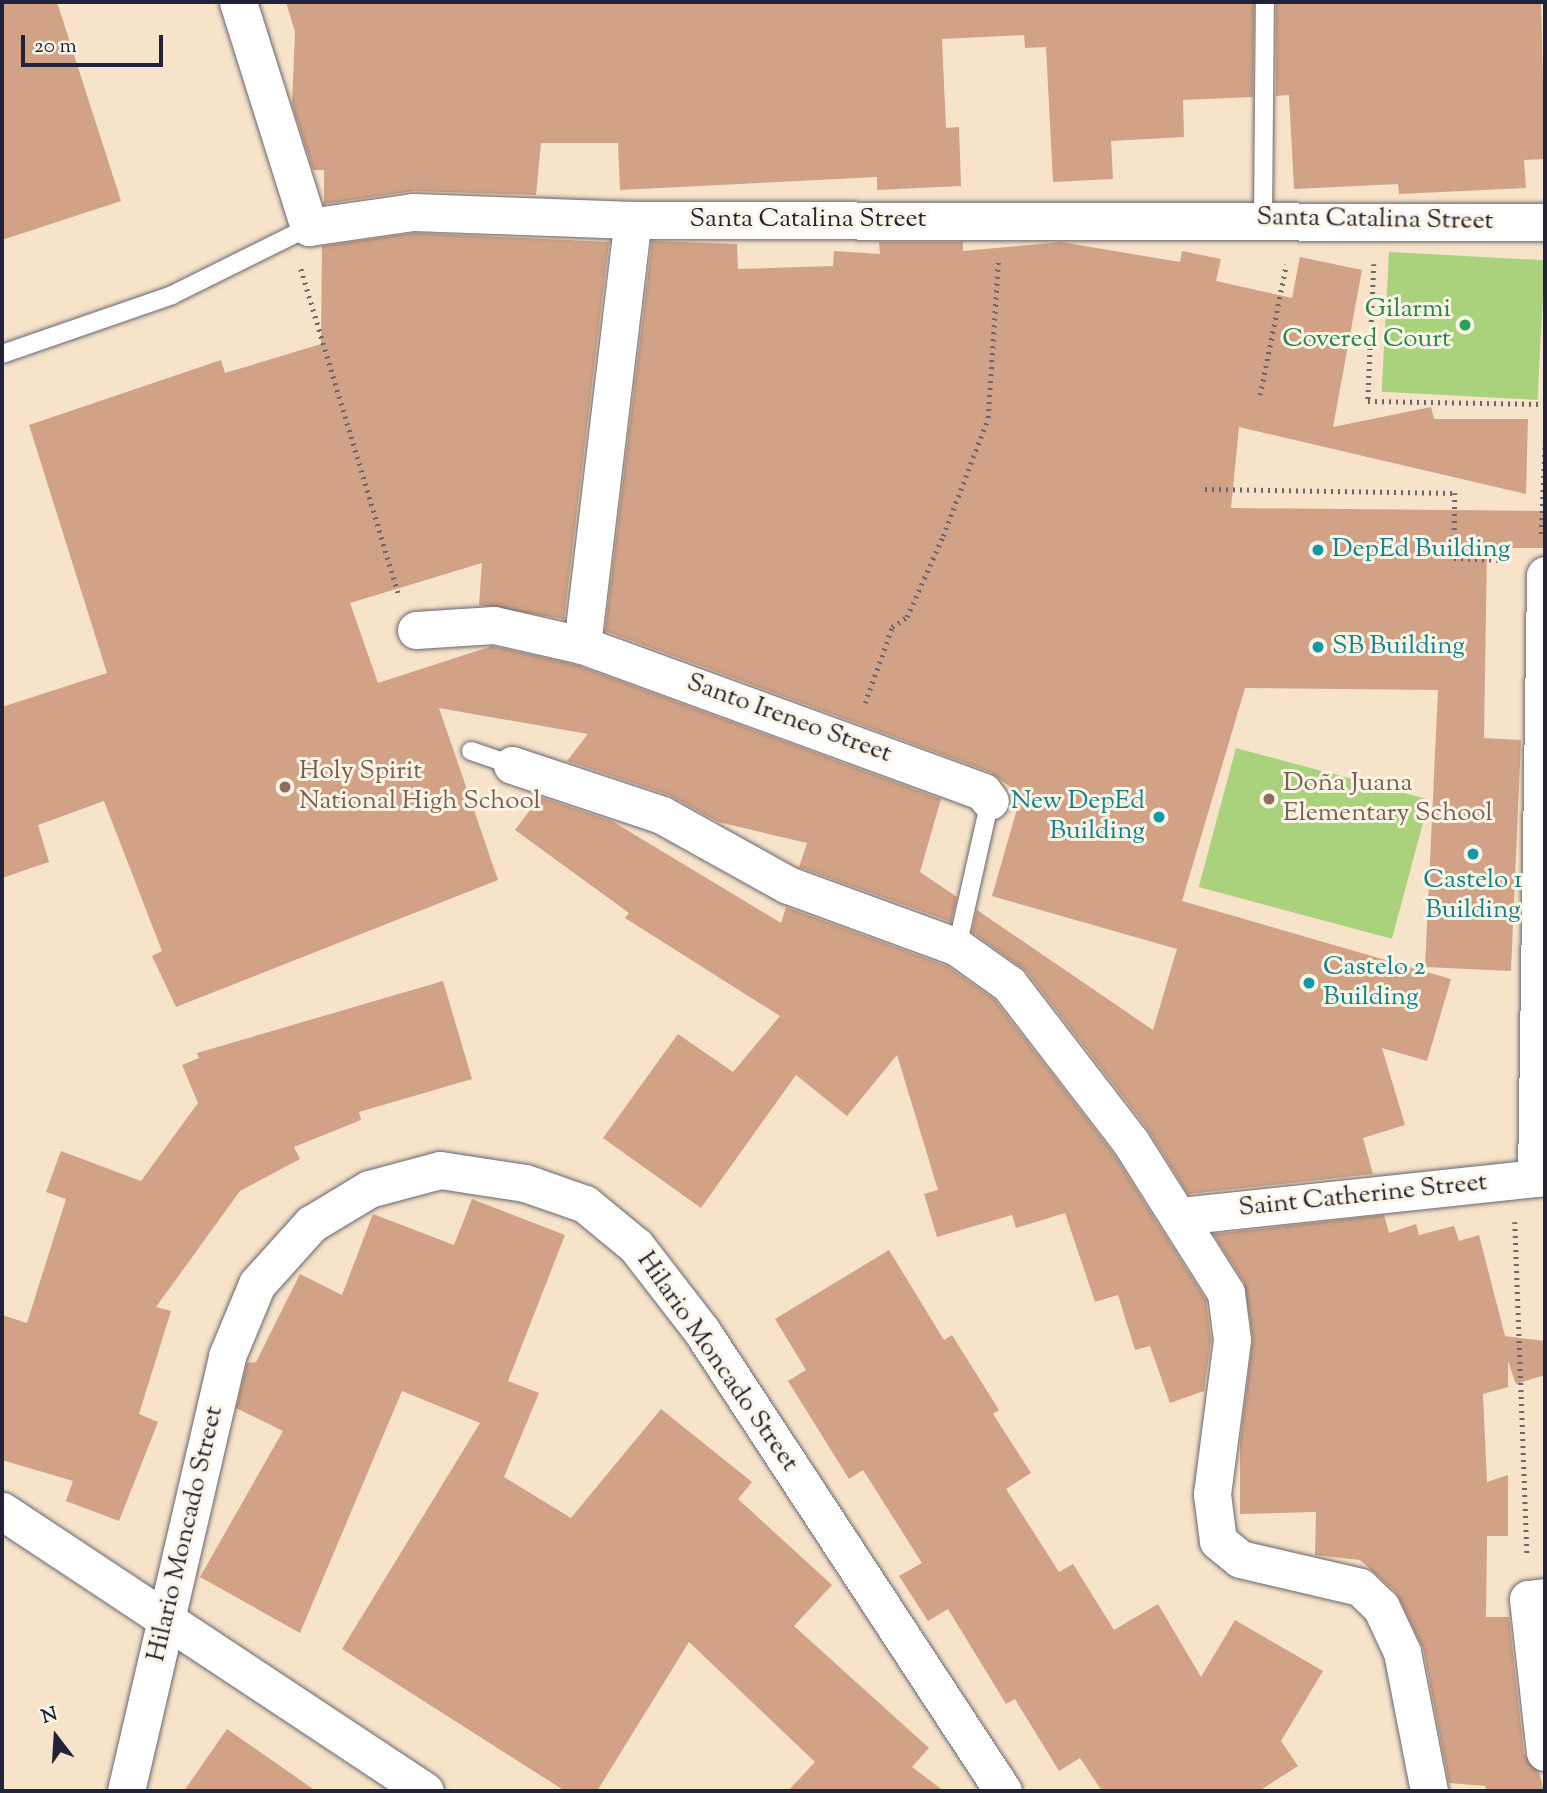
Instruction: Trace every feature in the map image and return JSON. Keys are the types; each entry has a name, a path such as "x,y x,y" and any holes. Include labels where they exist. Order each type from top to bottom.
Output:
{"street":[{"path":"238,2 309,227"},
{"name":"Santa Catalina Street","path":"309,227 413,212 633,220 1279,218 1545,222"},
{"path":"582,645 633,220"},
{"path":"1532,1178 1534,561"},
{"name":"Santo Ireneo Street","path":"416,630 494,625 582,645 850,741 983,792 990,801"},
{"path":"512,765 662,814 788,885 957,947 1016,993 1181,1216 1217,1272 1231,1314 1212,1494 1218,1541 1240,1559 1360,1587 1381,1607 1402,1652 1429,1791"},
{"name":"Hilario Moncado Street","path":"126,1791 227,1356 257,1284 311,1224 369,1189 440,1170 525,1183 586,1204 636,1246 701,1330 1003,1791"},
{"name":"Saint Catherine Street","path":"1181,1216 1532,1178"},
{"path":"2,1511 165,1624 425,1791"},
{"path":"1537,1598 1545,1752"}],"lane":[{"path":"1265,2 1279,218"},
{"path":"2,354 172,295 309,227"},
{"path":"471,751 512,765"},
{"path":"957,947 990,801"}],"path":[{"path":"1260,395 1279,218"},
{"path":"850,741 892,627 907,617 988,418 1002,219"},
{"path":"1376,219 1368,401 1545,404"},
{"path":"309,227 301,268 308,303 378,539 416,630"},
{"path":"1205,489 1455,493 1454,558 1534,561 1545,441"},
{"path":"1532,1178 1537,1598"}],"green space":[{"name":"Gilarmi Covered Court","path":"1389,252 1545,260 1537,400 1382,392"},
{"path":"1236,748 1429,800 1392,939 1199,887"}],"building":[{"path":"2,2 57,2 121,201 2,240"},
{"path":"286,2 1254,2 1253,97 1183,100 1184,137 1111,141 1113,179 1053,182 1046,47 1025,48 1024,35 942,39 946,128 959,127 961,186 877,190 877,177 620,190 618,143 541,143 536,195 414,191 324,204 324,170 313,170 292,104 295,32"},
{"path":"1276,2 1541,2 1545,159 1524,160 1526,188 1399,194 1398,184 1294,189 1289,95 1276,96"},
{"path":"414,233 609,242 564,619 479,605 482,563 350,603 378,683 492,646 576,665 941,799 920,872 957,897 951,922 799,867 807,843 718,822 669,795 567,761 588,734 439,708 498,880 176,1007 152,956 162,951 104,801 38,825 49,862 2,878 2,707 107,673 29,425 221,360 225,373 321,344 322,246"},
{"path":"652,241 737,244 738,269 833,266 834,251 880,254 879,242 963,242 963,251 1061,242 1180,262 1182,251 1221,259 1216,281 1292,298 1300,257 1362,270 1333,427 1431,407 1434,419 1528,419 1526,494 1239,427 1231,508 1545,511 1545,548 1487,548 1484,738 1521,740 1511,971 1425,967 1438,690 1245,688 1182,901 1451,979 1427,1061 1382,1048 1405,1125 1363,1138 1373,1174 1188,1194 1147,1128 1026,971 972,932 977,910 1153,1030 1177,949 992,896 1021,795 990,772 605,631"},
{"path":"540,797 612,821 781,923 786,907 947,966 994,999 1113,1153 1206,1300 1211,1340 1204,1391 1170,1403 1150,1346 1135,1350 1118,1295 1095,1302 1065,1213 1016,1228 1012,1215 937,1237 924,1194 938,1190 897,1055 847,1116 796,1075 701,1208 603,1138 678,1034 733,1072 780,1016 625,918 629,913 515,830"},
{"path":"443,981 472,1079 359,1112 361,1120 294,1147 300,1159 240,1191 156,1307 171,1311 139,1414 158,1422 119,1521 66,1501 73,1481 2,1460 2,1315 27,1323 66,1199 46,1192 61,1151 141,1181 198,1103 182,1065 199,1058 197,1053"},
{"path":"472,1199 565,1235 508,1381 539,1393 504,1477 571,1518 661,1409 752,1482 738,1499 832,1585 794,1626 929,1748 912,1767 944,1791 788,1791 815,1762 689,1642 597,1791 565,1791 342,1649 480,1423 402,1391 300,1633 200,1577 283,1431 236,1408 247,1363 256,1362 300,1274 342,1295 373,1214 454,1245"},
{"path":"1384,1215 1389,1233 1416,1224 1419,1235 1454,1226 1459,1241 1479,1235 1505,1336 1545,1341 1545,1375 1516,1384 1508,1361 1508,1387 1483,1394 1487,1482 1508,1475 1508,1536 1487,1536 1486,1617 1509,1617 1524,1754 1539,1772 1544,1791 1487,1791 1485,1786 1449,1783 1423,1648 1396,1592 1360,1560 1315,1555 1316,1512 1240,1514 1240,1443 1253,1338 1244,1282 1213,1234"},
{"path":"889,1250 944,1340 952,1335 999,1410 993,1414 1031,1473 1006,1489 1059,1572 1073,1564 1114,1630 1158,1604 1201,1677 1235,1620 1323,1671 1281,1741 1298,1766 1259,1791 1102,1791 1080,1758 1059,1771 1015,1699 1006,1704 948,1609 928,1621 899,1576 922,1563 863,1470 849,1479 788,1381 806,1370 775,1319"},
{"path":"227,1729 316,1791 184,1791"}],"place":[{"name":"Gilarmi Covered Court","path":"1465,325"},
{"name":"DepEd Building","path":"1318,550"},
{"name":"SB Building","path":"1318,647"},
{"name":"Holy Spirit National High School","path":"285,787"},
{"name":"Doña Juana Elementary School","path":"1269,799"},
{"name":"New DepEd Building","path":"1159,817"},
{"name":"Castelo 1 Building","path":"1473,854"},
{"name":"Castelo 2 Building","path":"1309,983"}]}
